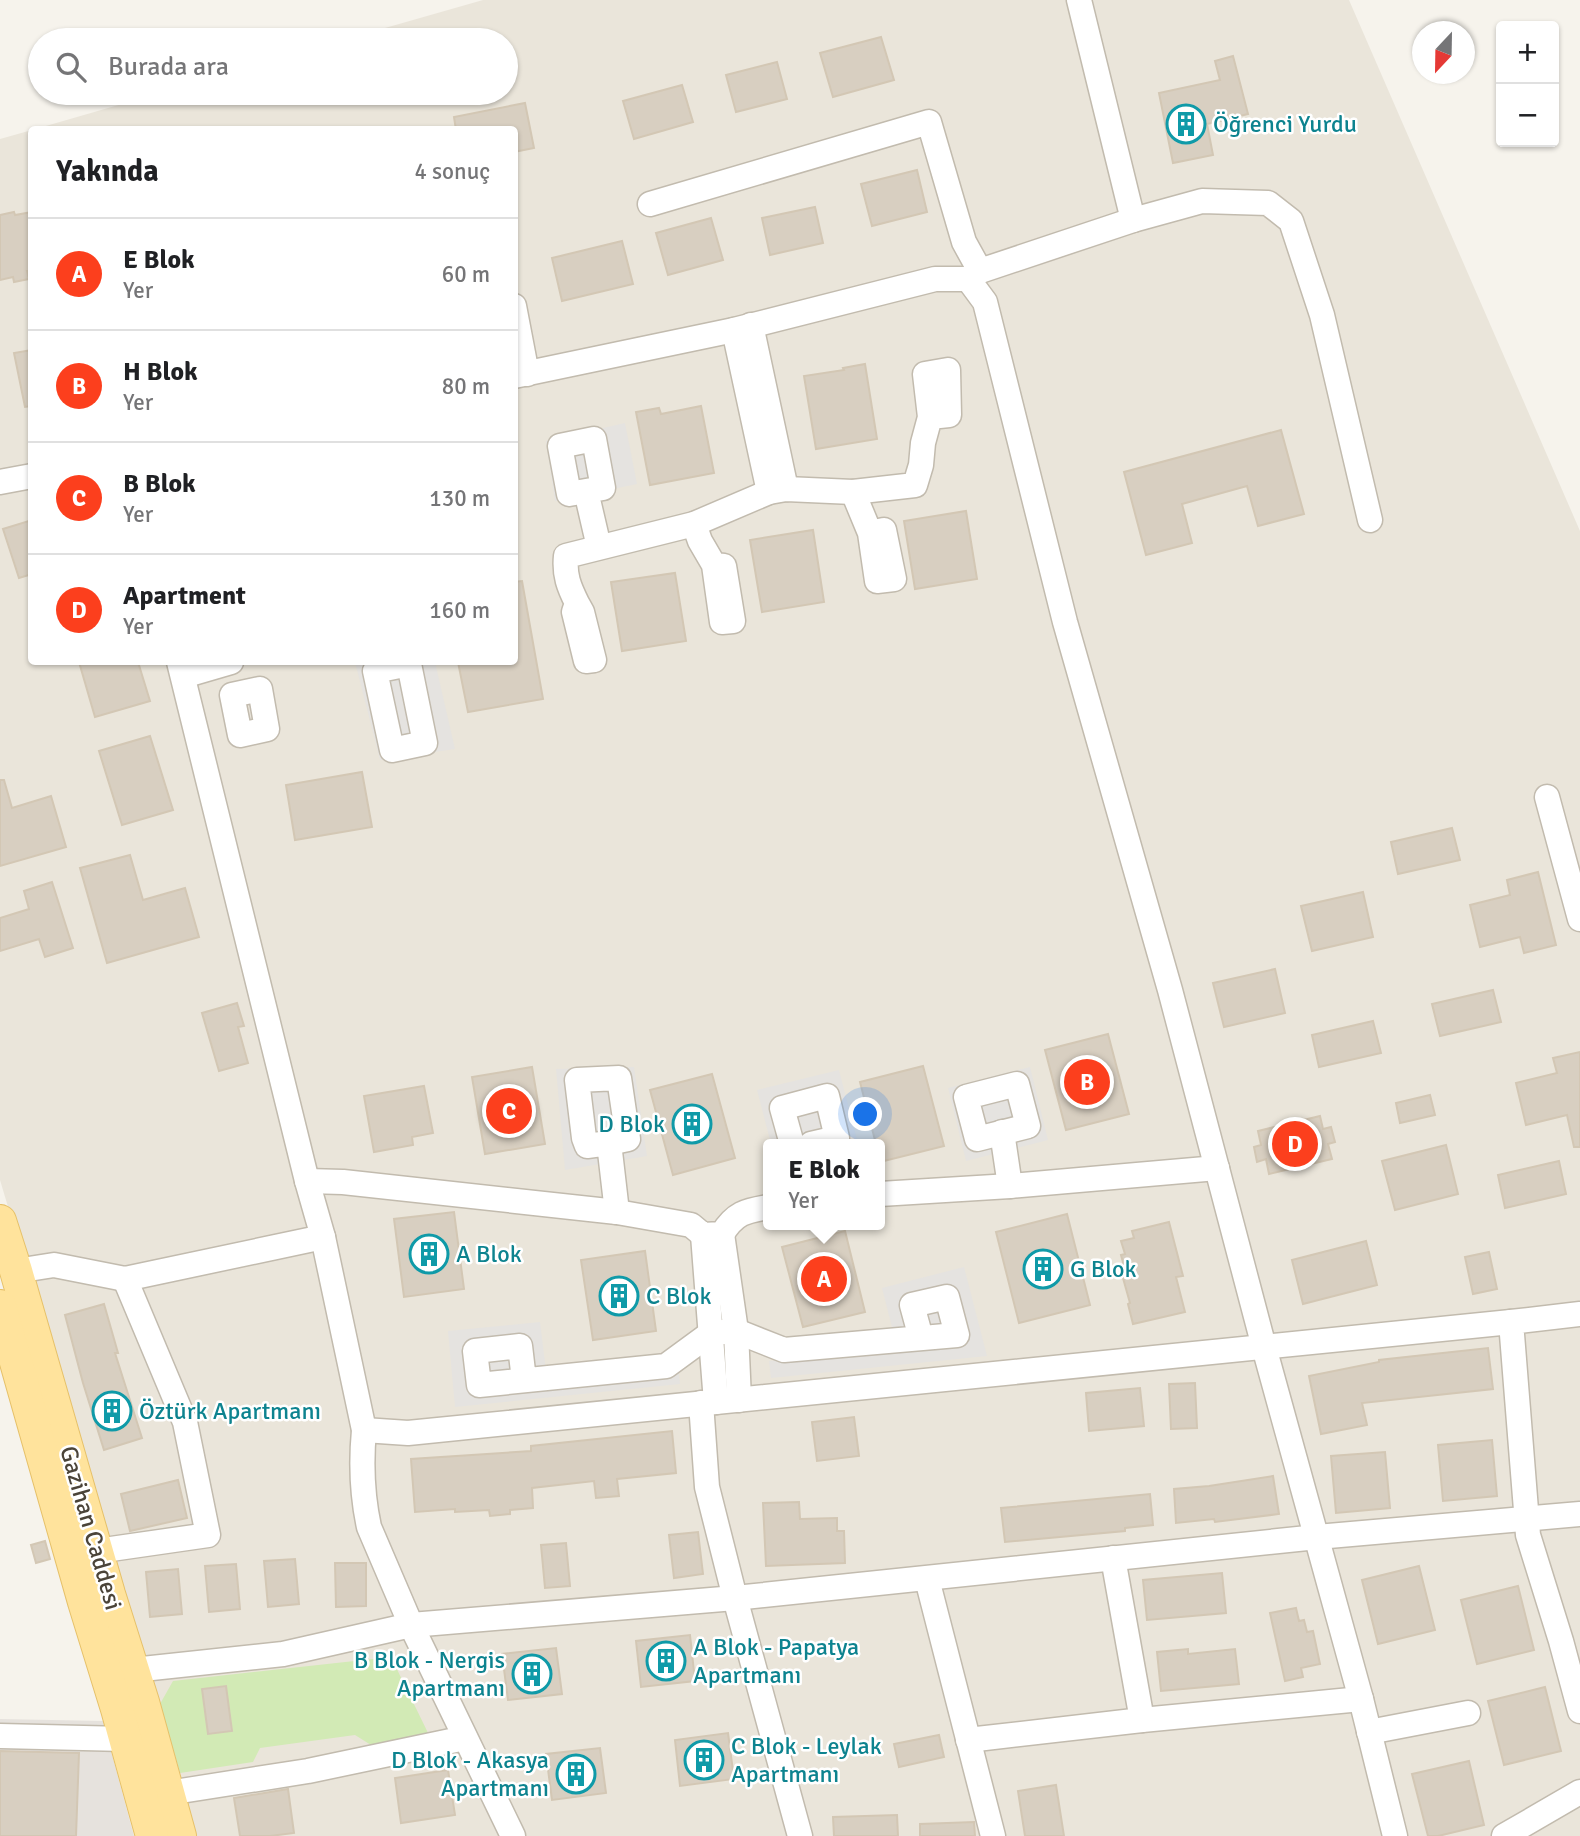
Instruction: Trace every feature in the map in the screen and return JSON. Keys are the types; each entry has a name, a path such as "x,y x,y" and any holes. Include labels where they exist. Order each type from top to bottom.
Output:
{"main road":[{"name":"Gazihan Caddesi","path":"0,1221 180,1836"},
{"name":"Gazihan Caddesi","path":"0,1306 152,1836"}],"street":[{"path":"1079,0 1133,220"},
{"path":"650,204 929,122 974,275 985,302 1065,622 1170,990 1361,1699 1395,1836"},
{"path":"518,345 521,375 742,328 934,279 974,275 1133,220 1202,201 1268,203 1291,221 1322,315 1370,520"},
{"path":"742,328 778,490"},
{"path":"577,603 567,582 566,556 694,524 778,490 853,492 915,485 930,417"},
{"path":"0,482 28,477"},
{"path":"586,491 599,547"},
{"path":"853,492 870,533"},
{"path":"694,524 714,565"},
{"path":"210,665 181,669 323,1237 364,1430 361,1456 369,1527 411,1625 513,1836"},
{"path":"240,665 246,692"},
{"path":"1547,797 1580,919"},
{"path":"791,1139 782,1108 827,1096 837,1138 833,1139"},
{"path":"1002,1132 1010,1186"},
{"path":"609,1143 617,1212"},
{"path":"885,1194 1217,1168"},
{"path":"307,1181 344,1182 617,1212 691,1225 712,1234"},
{"path":"712,1234 745,1211 763,1208"},
{"path":"712,1234 736,1331 719,1402 707,1487 800,1836"},
{"path":"712,1234 711,1333 719,1402"},
{"path":"16,1271 54,1265 125,1279 323,1237"},
{"path":"97,1551 208,1535 185,1422 125,1279"},
{"path":"364,1430 408,1433 1580,1314"},
{"path":"1511,1322 1528,1535 1571,1639 1580,1711"},
{"path":"524,1380 666,1366 711,1333 736,1331 784,1350 920,1338"},
{"path":"133,1670 283,1654 411,1625 735,1598 1317,1537 1580,1514"},
{"path":"1113,1558 1142,1720"},
{"path":"927,1579 993,1836"},
{"path":"968,1740 1361,1699"},
{"path":"1369,1732 1468,1713"},
{"path":"0,1736 125,1739"},
{"path":"168,1793 308,1771 465,1738"},
{"path":"1504,1836 1580,1792"}],"shaded area":[{"path":"483,0 1349,0 1580,531 1580,1836 196,1836 0,1180 0,139 28,131 28,665 518,665 518,126 45,126 118,105 518,105 518,28 385,28"},
{"path":"625,423 637,484 555,501 546,441"},
{"path":"356,665 436,665 455,749 380,760"},
{"path":"634,1067 647,1156 565,1170 556,1069"},
{"path":"1030,1067 1048,1140 966,1161 948,1088"},
{"path":"839,1070 857,1139 770,1139 757,1090"},
{"path":"964,1267 987,1356 771,1378 769,1361 897,1347 882,1288"},
{"path":"540,1322 547,1379 678,1365 680,1384 455,1407 448,1331"},
{"path":"0,1719 103,1721 134,1836 0,1836"}],"green space":[{"path":"391,1657 430,1737 371,1745 355,1735 260,1748 253,1762 180,1773 160,1704 173,1681"}],"building":[{"path":"881,37 894,80 833,97 820,53"},
{"path":"1233,56 1248,114 1207,124 1213,155 1173,163 1159,93 1220,80 1215,61"},
{"path":"777,62 787,99 736,112 726,75"},
{"path":"682,85 693,122 634,139 623,101"},
{"path":"525,103 534,148 518,151 518,126 455,126 454,117"},
{"path":"917,170 927,212 872,226 861,184"},
{"path":"815,207 823,243 770,255 762,218"},
{"path":"28,213 28,279 14,282 13,277 0,280 0,215"},
{"path":"711,218 723,260 668,275 656,233"},
{"path":"622,241 633,284 562,301 552,258"},
{"path":"28,351 28,407 25,407 14,353"},
{"path":"865,364 877,439 816,449 804,376"},
{"path":"701,406 714,473 650,485 636,412 659,408 661,414"},
{"path":"1281,430 1304,514 1258,526 1247,486 1182,504 1192,543 1146,555 1124,472"},
{"path":"966,511 977,579 915,589 904,521"},
{"path":"28,521 28,575 19,578 3,529"},
{"path":"813,530 824,602 762,612 750,540"},
{"path":"675,573 686,641 622,651 611,582"},
{"path":"522,581 543,699 468,712 459,665 518,665 518,582"},
{"path":"80,665 139,665 150,701 95,717"},
{"path":"150,736 173,810 122,825 99,751"},
{"path":"362,772 372,827 295,840 286,785"},
{"path":"0,780 4,780 12,808 51,796 66,847 0,866"},
{"path":"1452,828 1460,860 1398,874 1391,842"},
{"path":"130,855 143,900 185,888 199,937 107,963 80,868"},
{"path":"1538,872 1556,945 1524,953 1520,937 1480,947 1470,905 1510,895 1507,880"},
{"path":"52,882 73,948 45,957 39,939 0,951 0,918 29,909 24,891"},
{"path":"1363,892 1373,937 1312,951 1301,906"},
{"path":"1275,969 1285,1013 1224,1027 1213,983"},
{"path":"1493,990 1501,1022 1440,1036 1432,1004"},
{"path":"237,1003 244,1026 238,1027 248,1063 219,1071 202,1013"},
{"path":"1373,1021 1381,1053 1319,1067 1312,1035"},
{"path":"1108,1034 1129,1114 1066,1130 1045,1050"},
{"path":"1580,1052 1580,1147 1574,1147 1567,1115 1526,1125 1516,1083 1557,1073 1553,1058"},
{"path":"923,1066 944,1146 885,1161 885,1139 875,1139 860,1082"},
{"path":"532,1067 545,1144 485,1154 472,1077"},
{"name":"D Blok","path":"712,1074 735,1158 673,1175 650,1090"},
{"path":"424,1086 433,1133 412,1137 413,1145 374,1152 364,1096"},
{"path":"1430,1095 1435,1115 1400,1123 1396,1103"},
{"path":"1320,1116 1323,1129 1331,1127 1335,1142 1328,1144 1332,1159 1269,1174 1266,1159 1257,1162 1254,1147 1261,1145 1258,1131"},
{"path":"1446,1145 1458,1194 1395,1210 1382,1161"},
{"path":"1559,1161 1566,1194 1505,1208 1498,1175"},
{"name":"A Blok","path":"454,1212 464,1289 404,1297 394,1219"},
{"name":"G Blok","path":"1067,1214 1090,1305 1019,1323 996,1232"},
{"path":"1169,1222 1183,1276 1176,1277 1185,1312 1133,1324 1121,1271 1125,1270 1121,1255 1125,1254 1121,1241 1134,1238 1132,1231"},
{"path":"845,1231 865,1312 803,1327 782,1247"},
{"path":"1366,1241 1377,1285 1303,1304 1292,1260"},
{"name":"C Blok","path":"645,1251 656,1331 593,1340 581,1260"},
{"path":"1489,1252 1497,1289 1473,1294 1465,1257"},
{"path":"104,1304 118,1353 115,1353 142,1438 104,1450 65,1315"},
{"path":"1488,1348 1493,1389 1362,1403 1367,1425 1321,1434 1309,1376 1379,1360"},
{"path":"1195,1383 1197,1428 1171,1429 1169,1384"},
{"path":"1140,1388 1144,1426 1089,1431 1086,1393"},
{"path":"854,1417 859,1456 817,1461 812,1422"},
{"path":"672,1431 676,1473 617,1479 619,1496 596,1498 594,1481 532,1488 533,1508 510,1510 510,1514 490,1516 489,1510 455,1512 455,1509 415,1512 411,1459 531,1451 531,1446"},
{"path":"1492,1440 1497,1496 1443,1501 1438,1445"},
{"path":"1385,1452 1390,1508 1336,1513 1331,1456"},
{"path":"1273,1476 1279,1514 1215,1522 1214,1519 1176,1523 1174,1489"},
{"path":"178,1480 187,1518 130,1531 121,1494"},
{"path":"1150,1494 1153,1525 1125,1528 1125,1531 1005,1542 1001,1508"},
{"path":"799,1502 800,1519 837,1518 837,1531 844,1531 845,1563 766,1566 763,1503"},
{"path":"698,1532 703,1574 674,1578 669,1535"},
{"path":"45,1541 50,1559 36,1563 31,1545"},
{"path":"566,1543 570,1586 545,1588 541,1545"},
{"path":"295,1559 299,1604 268,1607 264,1561"},
{"path":"335,1563 366,1563 366,1606 336,1607"},
{"path":"236,1564 240,1609 209,1612 205,1566"},
{"path":"1419,1566 1435,1630 1378,1644 1362,1580"},
{"path":"178,1569 182,1614 150,1617 146,1572"},
{"path":"1222,1573 1226,1613 1147,1620 1143,1580"},
{"path":"1518,1586 1534,1650 1477,1664 1461,1600"},
{"path":"1296,1608 1299,1621 1304,1620 1307,1632 1313,1631 1320,1664 1301,1668 1303,1677 1285,1681 1270,1613"},
{"name":"A Blok - Papatya Apartmanı","path":"690,1635 695,1681 641,1687 636,1641"},
{"name":"B Blok - Nergis Apartmanı","path":"556,1648 562,1694 508,1700 502,1654"},
{"path":"1188,1649 1188,1654 1235,1649 1239,1684 1161,1691 1157,1652"},
{"path":"226,1686 232,1731 208,1734 202,1689"},
{"path":"1545,1687 1561,1751 1504,1765 1488,1701"},
{"name":"C Blok - Leylak Apartmanı","path":"728,1733 734,1779 680,1786 675,1740"},
{"path":"939,1735 944,1757 899,1767 894,1744"},
{"name":"D Blok - Akasya Apartmanı","path":"600,1748 606,1793 552,1800 546,1754"},
{"path":"0,1751 79,1753 76,1836 0,1836"},
{"path":"1469,1761 1484,1825 1428,1836 1412,1774"},
{"path":"448,1770 455,1815 401,1823 395,1778"},
{"path":"1056,1785 1064,1836 1025,1836 1018,1791"},
{"path":"288,1789 294,1833 240,1836 234,1798"},
{"path":"897,1815 898,1836 834,1836 833,1817"},
{"path":"974,1822 975,1836 920,1836 920,1824"}],"place":[{"name":"Öğrenci Yurdu","path":"1186,124"},
{"name":"H Blok","path":"1087,1082"},
{"name":"B Blok","path":"509,1111"},
{"name":"D Blok","path":"692,1124"},
{"name":"Apartment","path":"1295,1144"},
{"name":"A Blok","path":"429,1254"},
{"name":"G Blok","path":"1043,1269"},
{"name":"E Blok","path":"824,1279"},
{"name":"C Blok","path":"619,1296"},
{"name":"Öztürk Apartmanı","path":"112,1411"},
{"name":"A Blok - Papatya Apartmanı","path":"666,1661"},
{"name":"B Blok - Nergis Apartmanı","path":"532,1674"},
{"name":"C Blok - Leylak Apartmanı","path":"704,1760"},
{"name":"D Blok - Akasya Apartmanı","path":"576,1774"}]}
